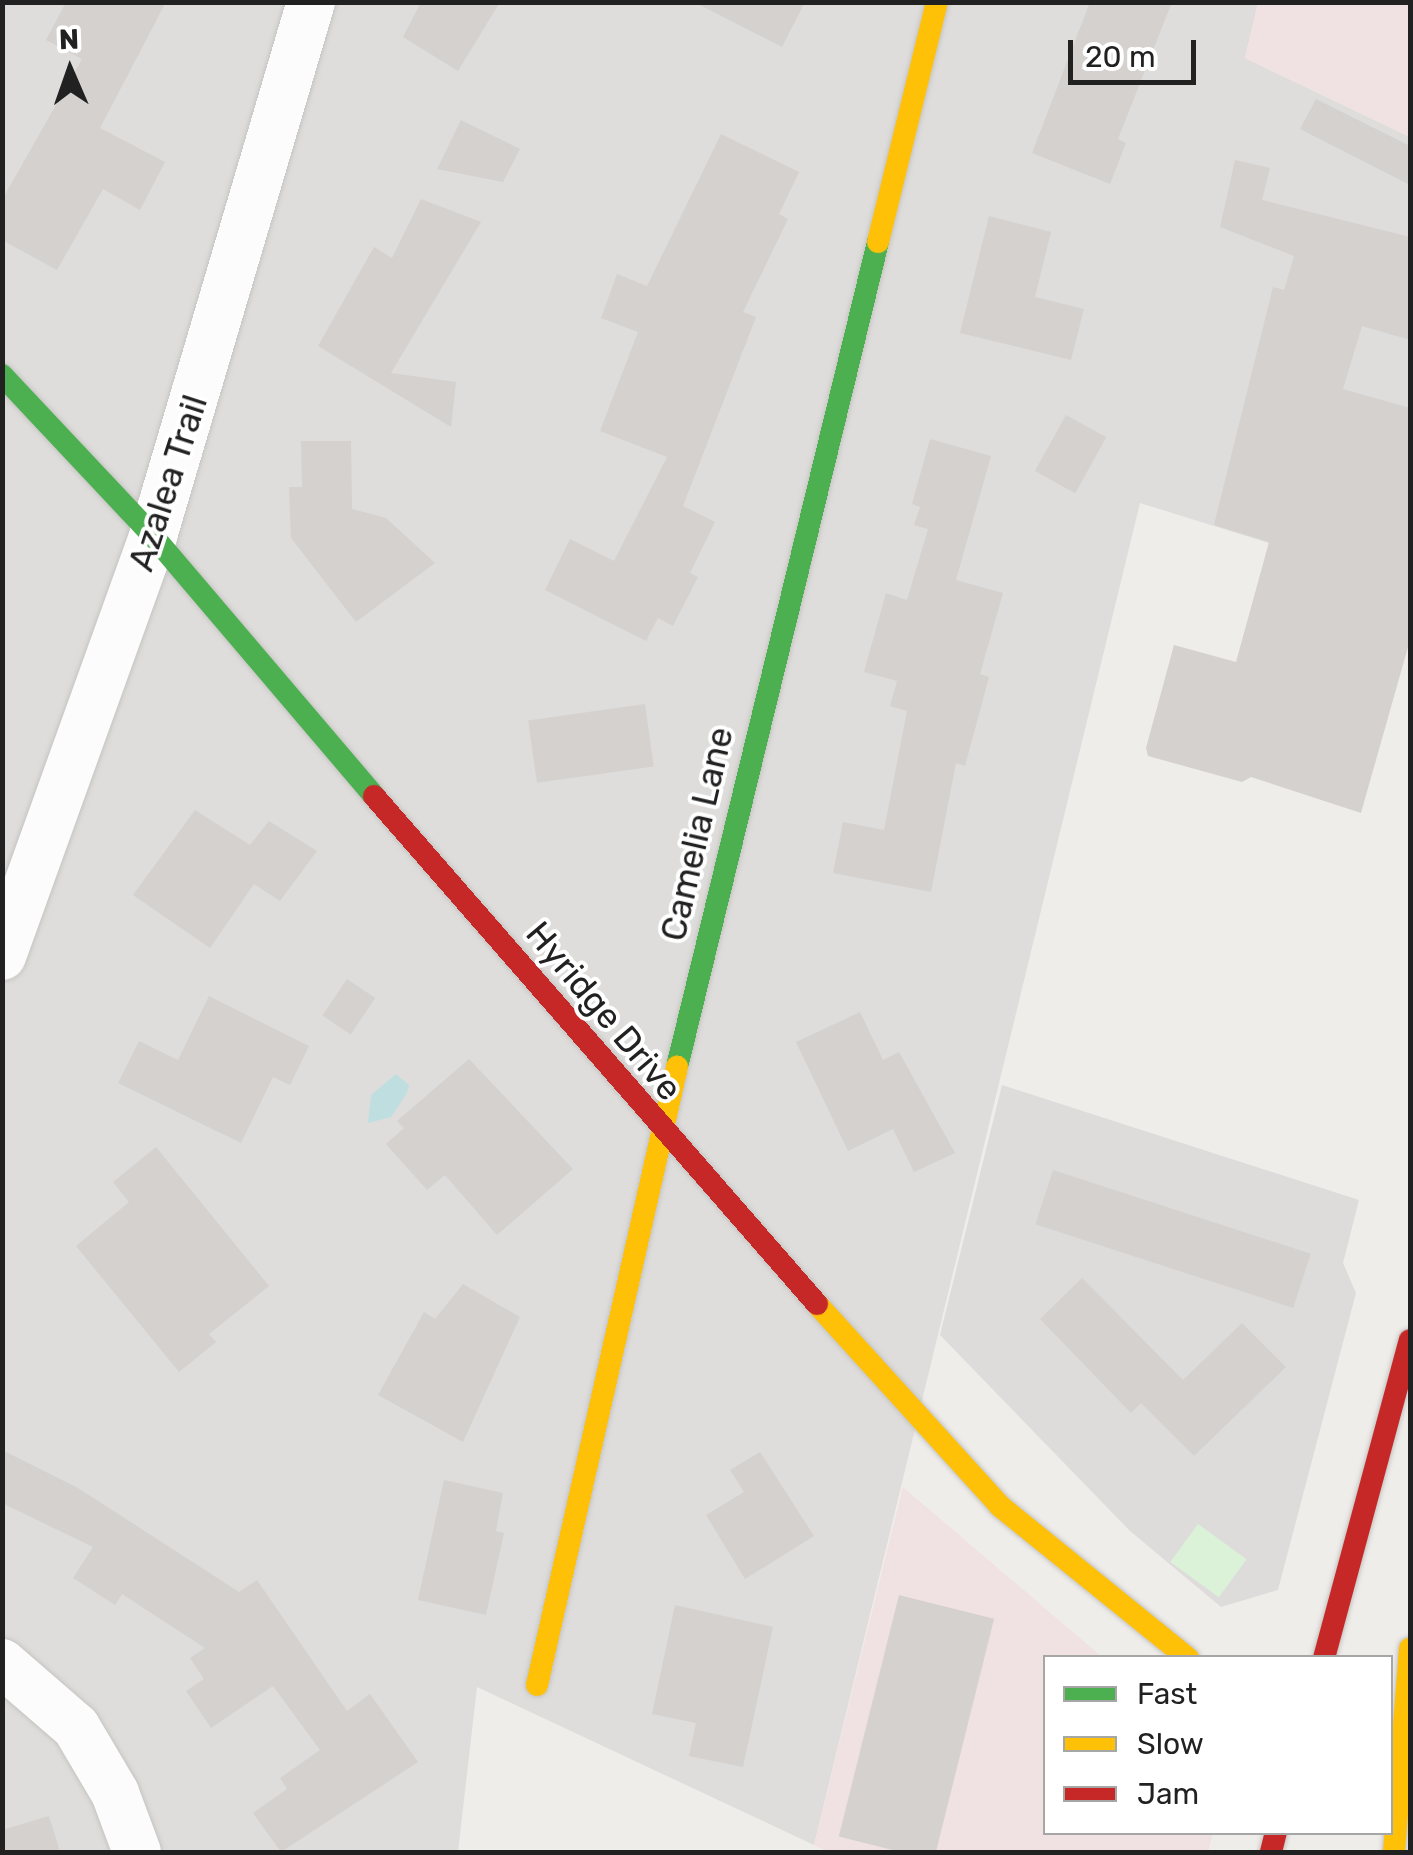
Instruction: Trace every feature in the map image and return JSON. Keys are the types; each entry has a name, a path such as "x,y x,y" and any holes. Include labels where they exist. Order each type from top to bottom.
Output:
{"main road":[{"name":"Camelia Lane","path":"538,1686 662,1133 937,2"},
{"name":"Hyridge Drive","path":"2,374 153,536 662,1133 1000,1506 1071,1572 1184,1655"},
{"path":"1325,1655 1410,1340"},
{"path":"1394,1852 1410,1649"}],"street":[{"name":"Azalea Trail","path":"2,956 153,536 312,2"},
{"path":"2,1663 76,1727 115,1793 136,1852"}],"shaded area":[{"path":"3,3 1258,3 1245,58 1410,137 1410,587 1140,503 814,1845 477,1687 458,1852 3,1852"},
{"path":"1258,3 1410,3 1410,137 1245,58"},
{"path":"1002,1085 1359,1200 1343,1263 1356,1293 1278,1590 1221,1607 1130,1531 940,1335"},
{"path":"903,1487 1100,1655 1043,1655 1043,1835 1212,1835 1208,1852 828,1852 814,1845"}],"green space":[{"path":"1198,1524 1247,1559 1219,1597 1170,1562"}],"water":[{"path":"396,1074 409,1085 407,1093 391,1117 368,1123 371,1095"}],"building":[{"path":"66,2 166,2 100,128 165,162 140,210 103,189 57,270 2,240 2,200 82,59 46,40"},
{"path":"421,2 500,2 458,71 403,37"},
{"path":"694,2 805,2 782,47"},
{"path":"1090,2 1172,2 1118,139 1126,143 1110,184 1032,153"},
{"path":"1316,99 1410,146 1410,185 1300,129"},
{"path":"461,120 520,149 503,182 437,169"},
{"path":"721,134 799,172 779,214 788,219 743,312 756,317 683,506 715,522 690,573 698,577 673,626 658,618 646,641 545,590 570,539 614,561 667,457 600,431 638,332 601,318 617,274 647,286"},
{"path":"1235,160 1270,168 1262,200 1410,237 1410,340 1362,326 1343,389 1410,408 1410,640 1361,813 1251,777 1242,782 1148,756 1146,748 1174,645 1236,662 1269,542 1214,525 1273,287 1284,290 1294,256 1220,227"},
{"path":"421,199 481,222 391,373 456,382 451,427 318,346 374,247 392,258"},
{"path":"989,216 1051,232 1035,297 1084,309 1071,360 960,333"},
{"path":"1066,415 1106,437 1075,493 1035,471"},
{"path":"930,439 991,456 956,580 1003,593 980,674 989,677 965,766 956,763 931,892 833,873 843,822 884,830 907,711 890,706 897,681 864,672 886,593 907,600 928,529 914,525 920,507 912,504"},
{"path":"301,441 351,441 352,509 386,518 435,563 356,622 291,538 289,487 302,487"},
{"path":"645,704 654,766 537,783 528,720"},
{"path":"195,810 250,845 269,821 317,851 280,901 254,884 210,948 133,895"},
{"path":"347,979 375,998 351,1034 322,1015"},
{"path":"209,996 309,1046 290,1085 273,1077 241,1143 118,1083 139,1041 178,1060"},
{"path":"860,1012 883,1060 899,1052 955,1153 914,1172 893,1129 848,1151 796,1042"},
{"path":"469,1059 573,1169 497,1235 445,1175 427,1190 386,1144 404,1128 397,1121"},
{"path":"156,1147 269,1286 209,1334 216,1342 179,1372 76,1246 129,1202 113,1182"},
{"path":"1053,1170 1311,1254 1293,1308 1035,1224"},
{"path":"1082,1278 1183,1380 1242,1323 1286,1367 1194,1456 1141,1403 1131,1413 1040,1319"},
{"path":"463,1284 520,1317 463,1442 378,1395 424,1312 435,1319"},
{"path":"2,1450 78,1488 239,1592 257,1580 347,1711 370,1694 418,1762 281,1852 253,1813 287,1789 280,1778 320,1750 273,1686 211,1728 186,1691 204,1679 190,1658 205,1648 122,1594 115,1605 73,1578 93,1547 2,1503"},
{"path":"760,1452 814,1536 745,1579 706,1515 744,1492 730,1470"},
{"path":"444,1480 503,1493 496,1531 504,1533 486,1615 418,1600"},
{"path":"899,1595 994,1619 936,1852 901,1852 839,1837"},
{"path":"675,1605 773,1627 743,1767 689,1756 696,1723 652,1714"},
{"path":"49,1816 60,1852 2,1852 2,1830"}],"traffic: fast":[{"path":"677,1067 878,242"},
{"path":"2,375 153,536 374,796"}],"traffic: slow":[{"path":"878,242 937,2"},
{"path":"537,1685 677,1067"},
{"path":"817,1304 1000,1506 1184,1655"},
{"path":"1394,1852 1410,1649"}],"traffic: jam":[{"path":"374,796 817,1304"},
{"path":"1325,1655 1410,1340"},
{"path":"1271,1852 1275,1835"}]}
